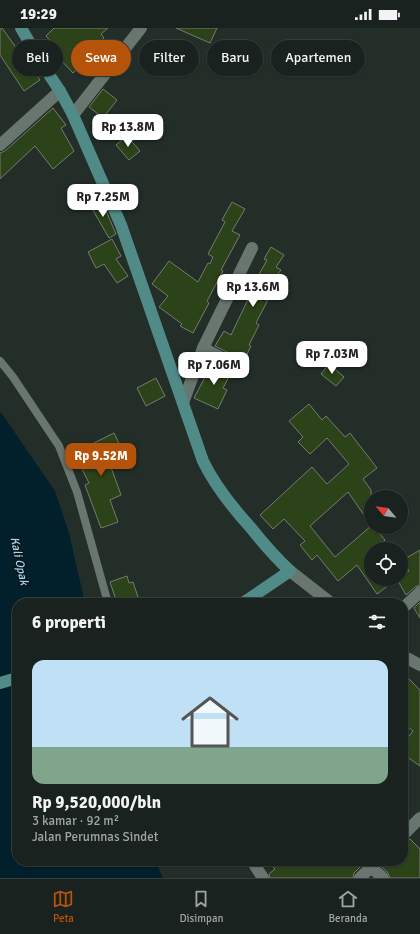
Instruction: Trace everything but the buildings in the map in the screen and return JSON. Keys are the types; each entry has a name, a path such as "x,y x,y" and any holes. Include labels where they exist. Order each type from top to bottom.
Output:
{"street":[{"path":"21,28 42,64 60,90 73,115 121,224 203,461 210,476 235,511 276,558 325,598"},
{"path":"73,115 136,30"},
{"path":"0,145 60,90"},
{"path":"183,402 203,348 252,248"},
{"path":"203,348 236,365"},
{"path":"250,598 290,571"},
{"path":"408,603 420,592"},
{"path":"0,683 12,679"},
{"path":"408,830 420,818"},
{"path":"255,866 263,878"},
{"path":"360,878 372,866"},
{"path":"375,866 383,878"}],"lane":[{"path":"0,361 13,377 59,446 77,492 107,598"}],"water":[{"name":"Kali Opak","path":"0,411 55,491 69,533 84,598 12,598 12,866 157,866 163,878 0,878"}]}
